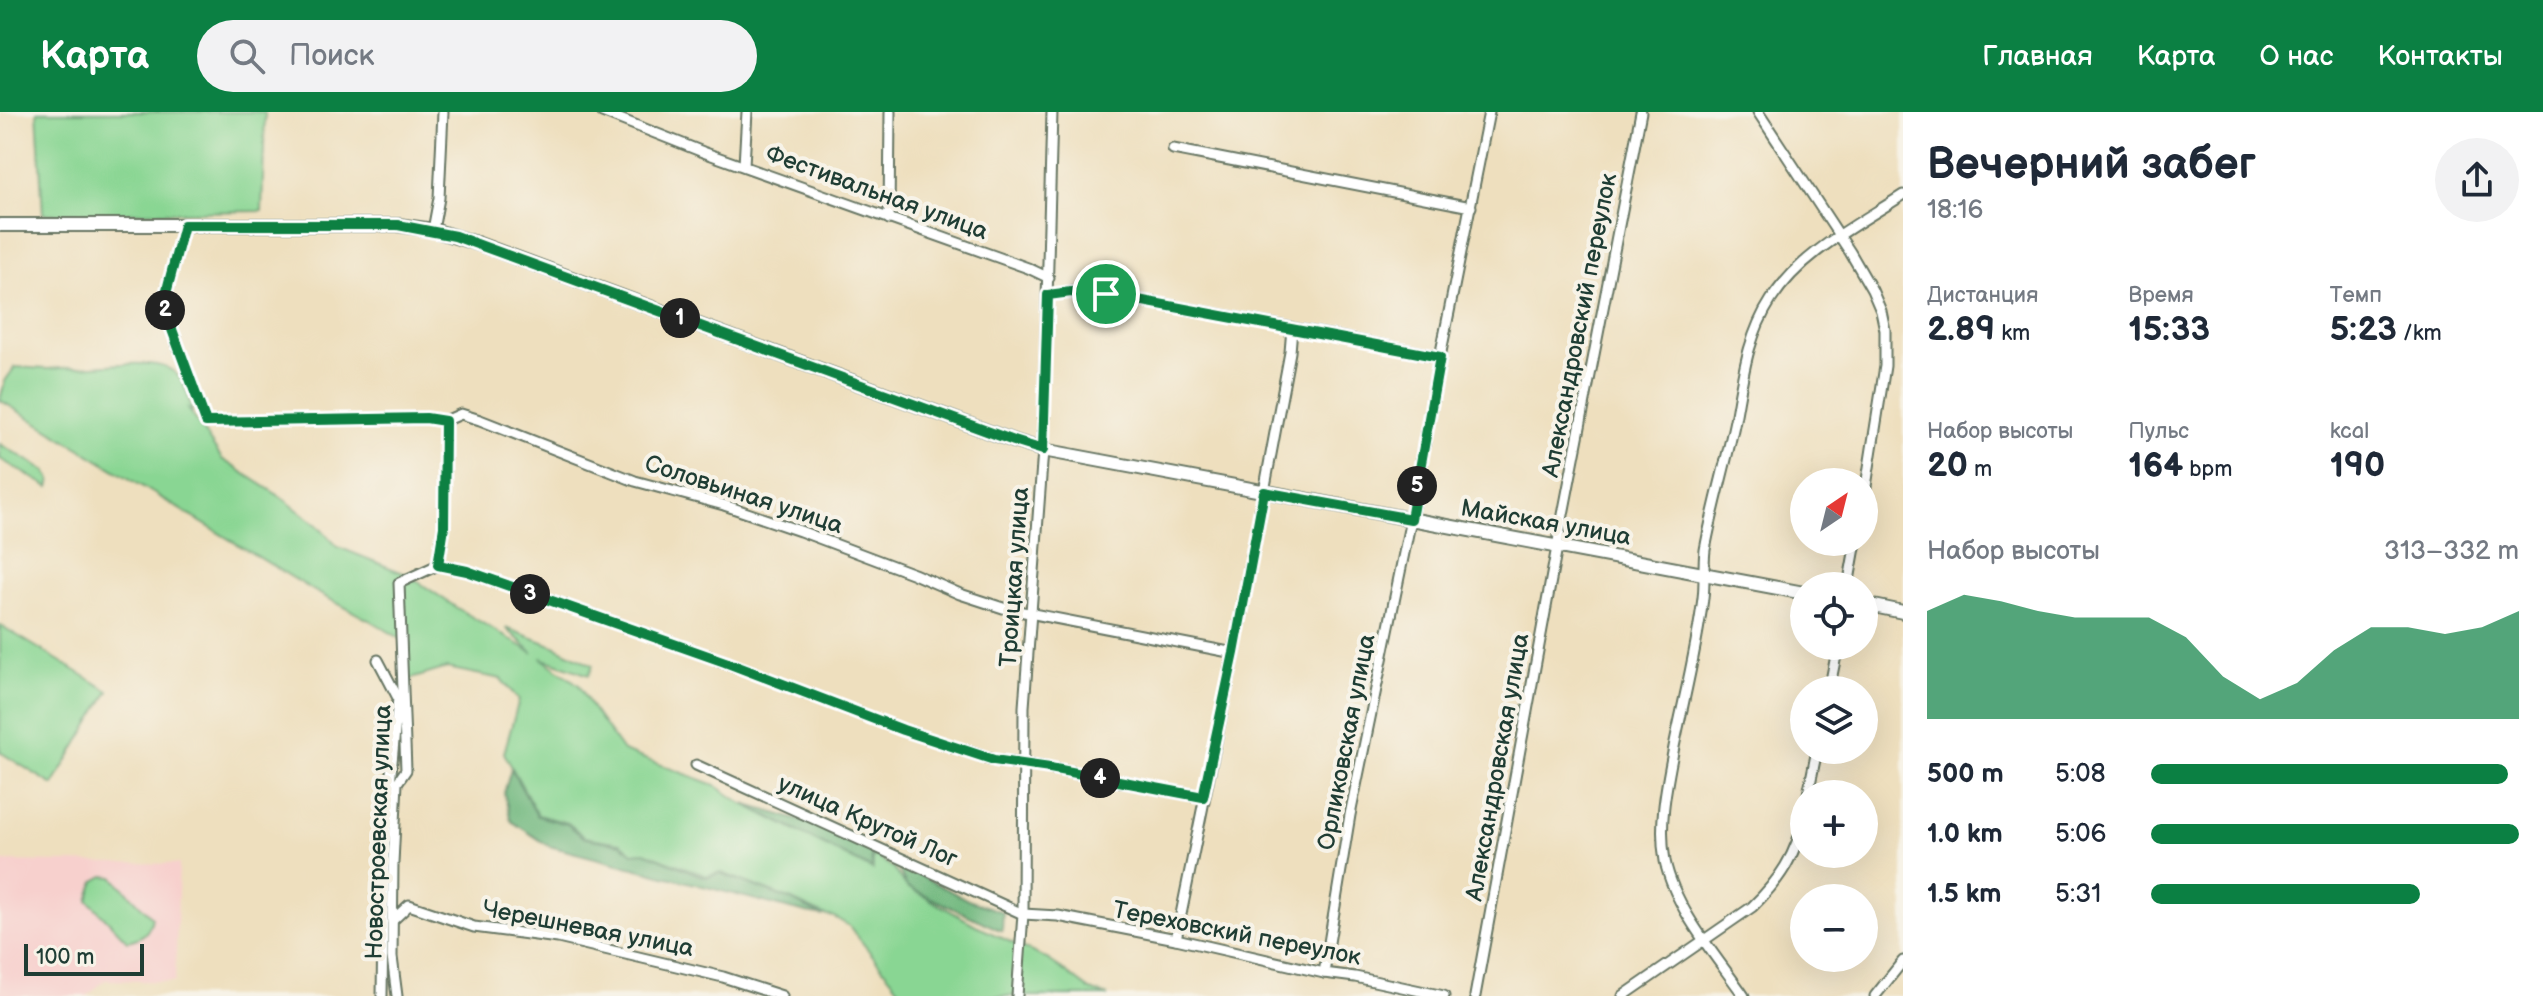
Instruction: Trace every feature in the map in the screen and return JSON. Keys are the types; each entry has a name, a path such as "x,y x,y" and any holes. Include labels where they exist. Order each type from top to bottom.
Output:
{"street":[{"path":"433,230 439,198 443,112"},
{"name":"Фестивальная улица","path":"603,112 703,152 1049,278"},
{"path":"744,165 747,112"},
{"path":"889,219 890,112"},
{"name":"Троицкая улица","path":"1017,996 1023,914 1024,707 1043,450 1052,112"},
{"name":"Орликовская улица","path":"1324,973 1350,815 1411,519 1489,112"},
{"name":"Александровский переулок","path":"1558,546 1641,112"},
{"path":"1759,112 1840,236 1881,311 1885,330 1885,366 1869,468"},
{"path":"1173,149 1471,207"},
{"path":"1744,996 1674,890 1665,863 1661,832 1704,596 1705,553 1748,346 1759,320 1785,280 1801,264 1903,195"},
{"name":"Майская улица","path":"0,225 398,225 433,230 479,244 1043,450 1790,590"},
{"path":"184,225 163,305 206,422 426,418 445,421 444,527 438,565 467,571 994,760 1203,797"},
{"path":"1048,295 1071,292 1106,294 1440,357"},
{"path":"1176,939 1234,653 1292,328"},
{"name":"Соловьиная улица","path":"445,421 461,414 480,420 635,481 724,505 800,531 960,594 1032,615 1234,653"},
{"name":"Александровская улица","path":"1475,996 1558,546"},
{"name":"Новостроевская улица","path":"397,996 392,921 397,783 406,770 399,583 438,565"},
{"path":"1878,607 1903,612"},
{"path":"378,660 398,698 384,848 382,996"},
{"name":"улица Крутой Лог","path":"696,765 1023,914"},
{"path":"1623,996 1752,907 1769,891 1790,860"},
{"name":"Черешневая улица","path":"392,921 409,905 474,927 558,938 723,977 782,996"},
{"name":"Тереховский переулок","path":"1023,914 1058,916 1444,996"},
{"path":"1875,996 1903,961"}],"shaded area":[{"path":"0,861 179,864 175,982 105,980 87,996 0,996"}],"green space":[{"path":"37,112 265,112 262,211 43,214"},
{"path":"151,364 170,369 183,383 192,411 187,407 222,459 281,497 317,525 338,547 408,575 533,653 506,628 593,665 589,675 541,658 579,685 623,751 715,785 743,804 873,870 873,854 893,868 907,887 983,929 1049,960 1090,990 1108,996 905,996 849,926 834,917 720,872 707,876 645,852 633,853 621,843 585,837 568,823 538,815 504,753 519,700 501,679 447,668 401,682 410,644 316,592 0,400 5,381 15,367 47,369"},
{"path":"0,444 46,471 51,480 49,487 0,459"},
{"path":"0,625 109,691 53,785 0,752"},
{"path":"511,769 537,816 567,824 585,838 621,844 633,853 645,852 699,875 708,877 720,873 791,900 823,916 549,846 511,821 504,793"},
{"path":"744,804 815,825 871,853 872,869"},
{"path":"896,863 968,900 1003,912 1002,931 907,887"},
{"path":"104,876 113,877 152,917 147,931 141,936 127,941 88,900 95,881"}],"route":[{"path":"184,225 398,225 433,230 479,244 1043,450 1048,295 1071,292 1106,294 1440,357 1411,519 1264,492 1203,797 994,760 903,730 725,662 467,571 438,565 444,527 445,421 426,418 206,422 163,305 184,225"}]}
